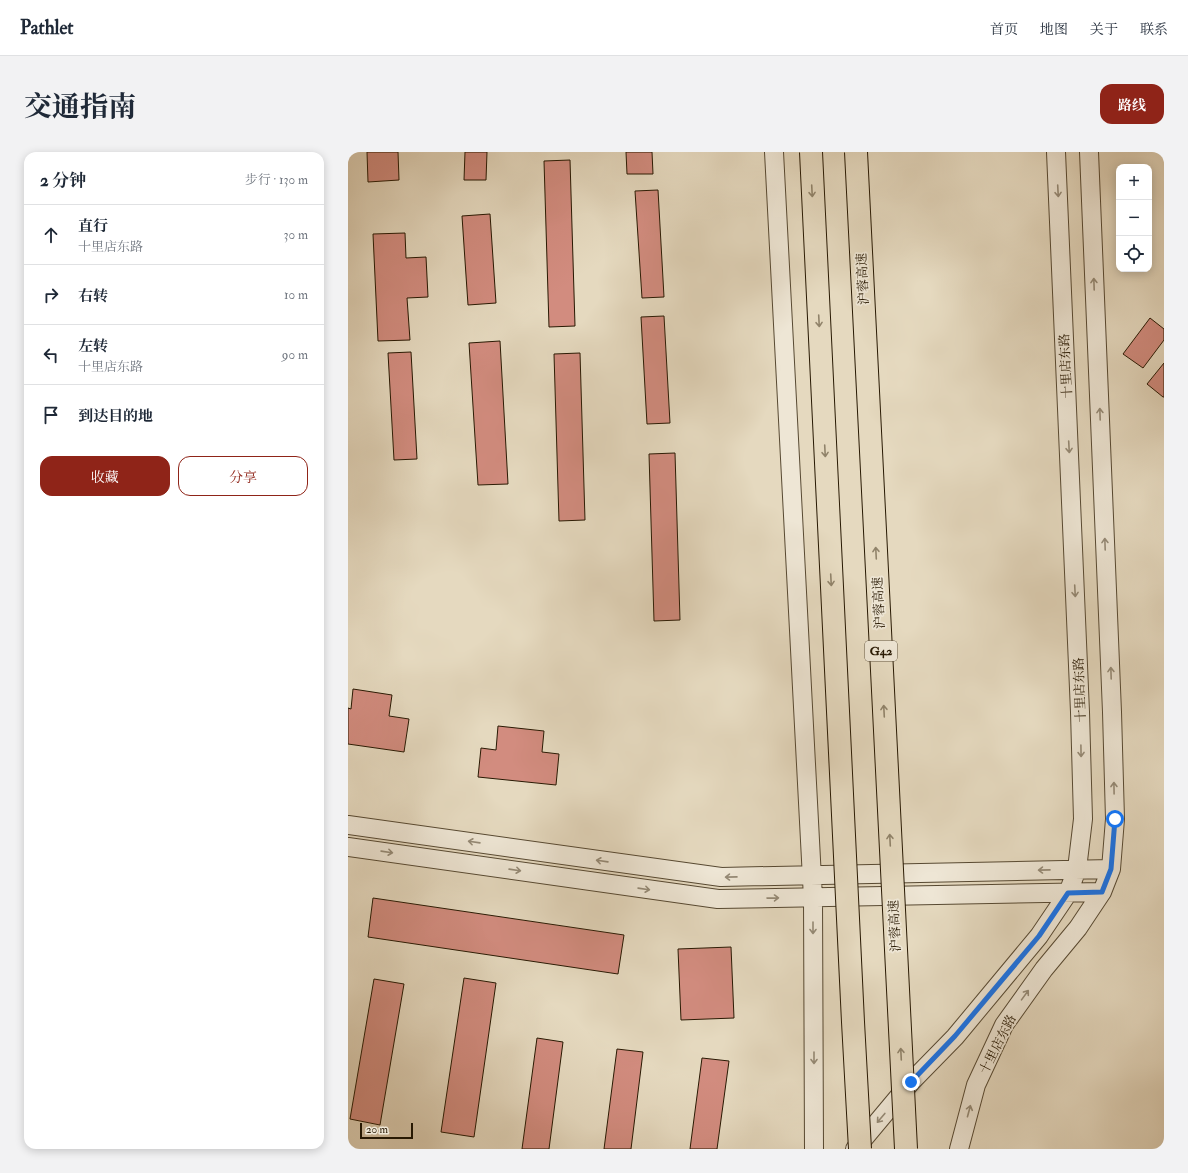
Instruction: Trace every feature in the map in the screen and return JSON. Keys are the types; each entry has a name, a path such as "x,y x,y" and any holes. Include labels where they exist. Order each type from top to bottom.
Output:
{"highway":[{"path":"811,152 860,1149"},
{"name":"沪蓉高速","path":"856,152 906,1149"}],"street":[{"path":"774,152 813,898 814,1149"},
{"name":"十里店东路","path":"855,1149 911,1082 955,1036 1034,942 1068,893 1077,869 1083,819 1080,712 1056,152"},
{"name":"十里店东路","path":"959,1149 976,1085 1004,1025 1044,969 1078,928 1102,892 1111,869 1115,819 1112,712 1089,152"},
{"path":"348,825 721,877 1111,869"},
{"path":"348,847 718,899 1102,892"}],"building":[{"path":"367,152 398,152 399,180 368,182"},
{"path":"465,152 487,152 486,180 464,180"},
{"path":"626,152 652,152 653,174 627,174"},
{"path":"570,160 575,326 549,327 544,161"},
{"path":"658,190 664,297 642,298 635,191"},
{"path":"490,214 496,303 468,305 462,216"},
{"path":"405,233 406,258 426,257 428,297 407,298 410,340 378,341 373,234"},
{"path":"664,316 670,423 647,424 641,317"},
{"path":"1150,318 1164,329 1164,340 1143,368 1123,354"},
{"path":"500,341 508,484 478,485 469,343"},
{"path":"411,352 417,459 394,460 388,353"},
{"path":"580,353 585,520 559,521 554,354"},
{"path":"1164,363 1164,397 1163,397 1147,384"},
{"path":"675,453 680,620 654,621 649,454"},
{"path":"353,689 392,695 389,716 409,719 404,752 348,744 348,708 351,709"},
{"path":"498,726 544,731 542,752 559,754 556,785 478,777 481,748 496,750"},
{"path":"373,898 624,935 618,974 368,937"},
{"path":"731,947 734,1018 681,1020 678,949"},
{"path":"464,978 496,983 474,1137 441,1132"},
{"path":"374,979 404,984 380,1125 350,1119"},
{"path":"537,1038 563,1042 549,1149 522,1149"},
{"path":"617,1049 643,1052 631,1149 604,1149"},
{"path":"702,1058 729,1061 717,1149 690,1149"}],"route":[{"path":"911,1082 955,1036 1039,936 1068,893 1102,892 1111,869 1115,819"}]}
